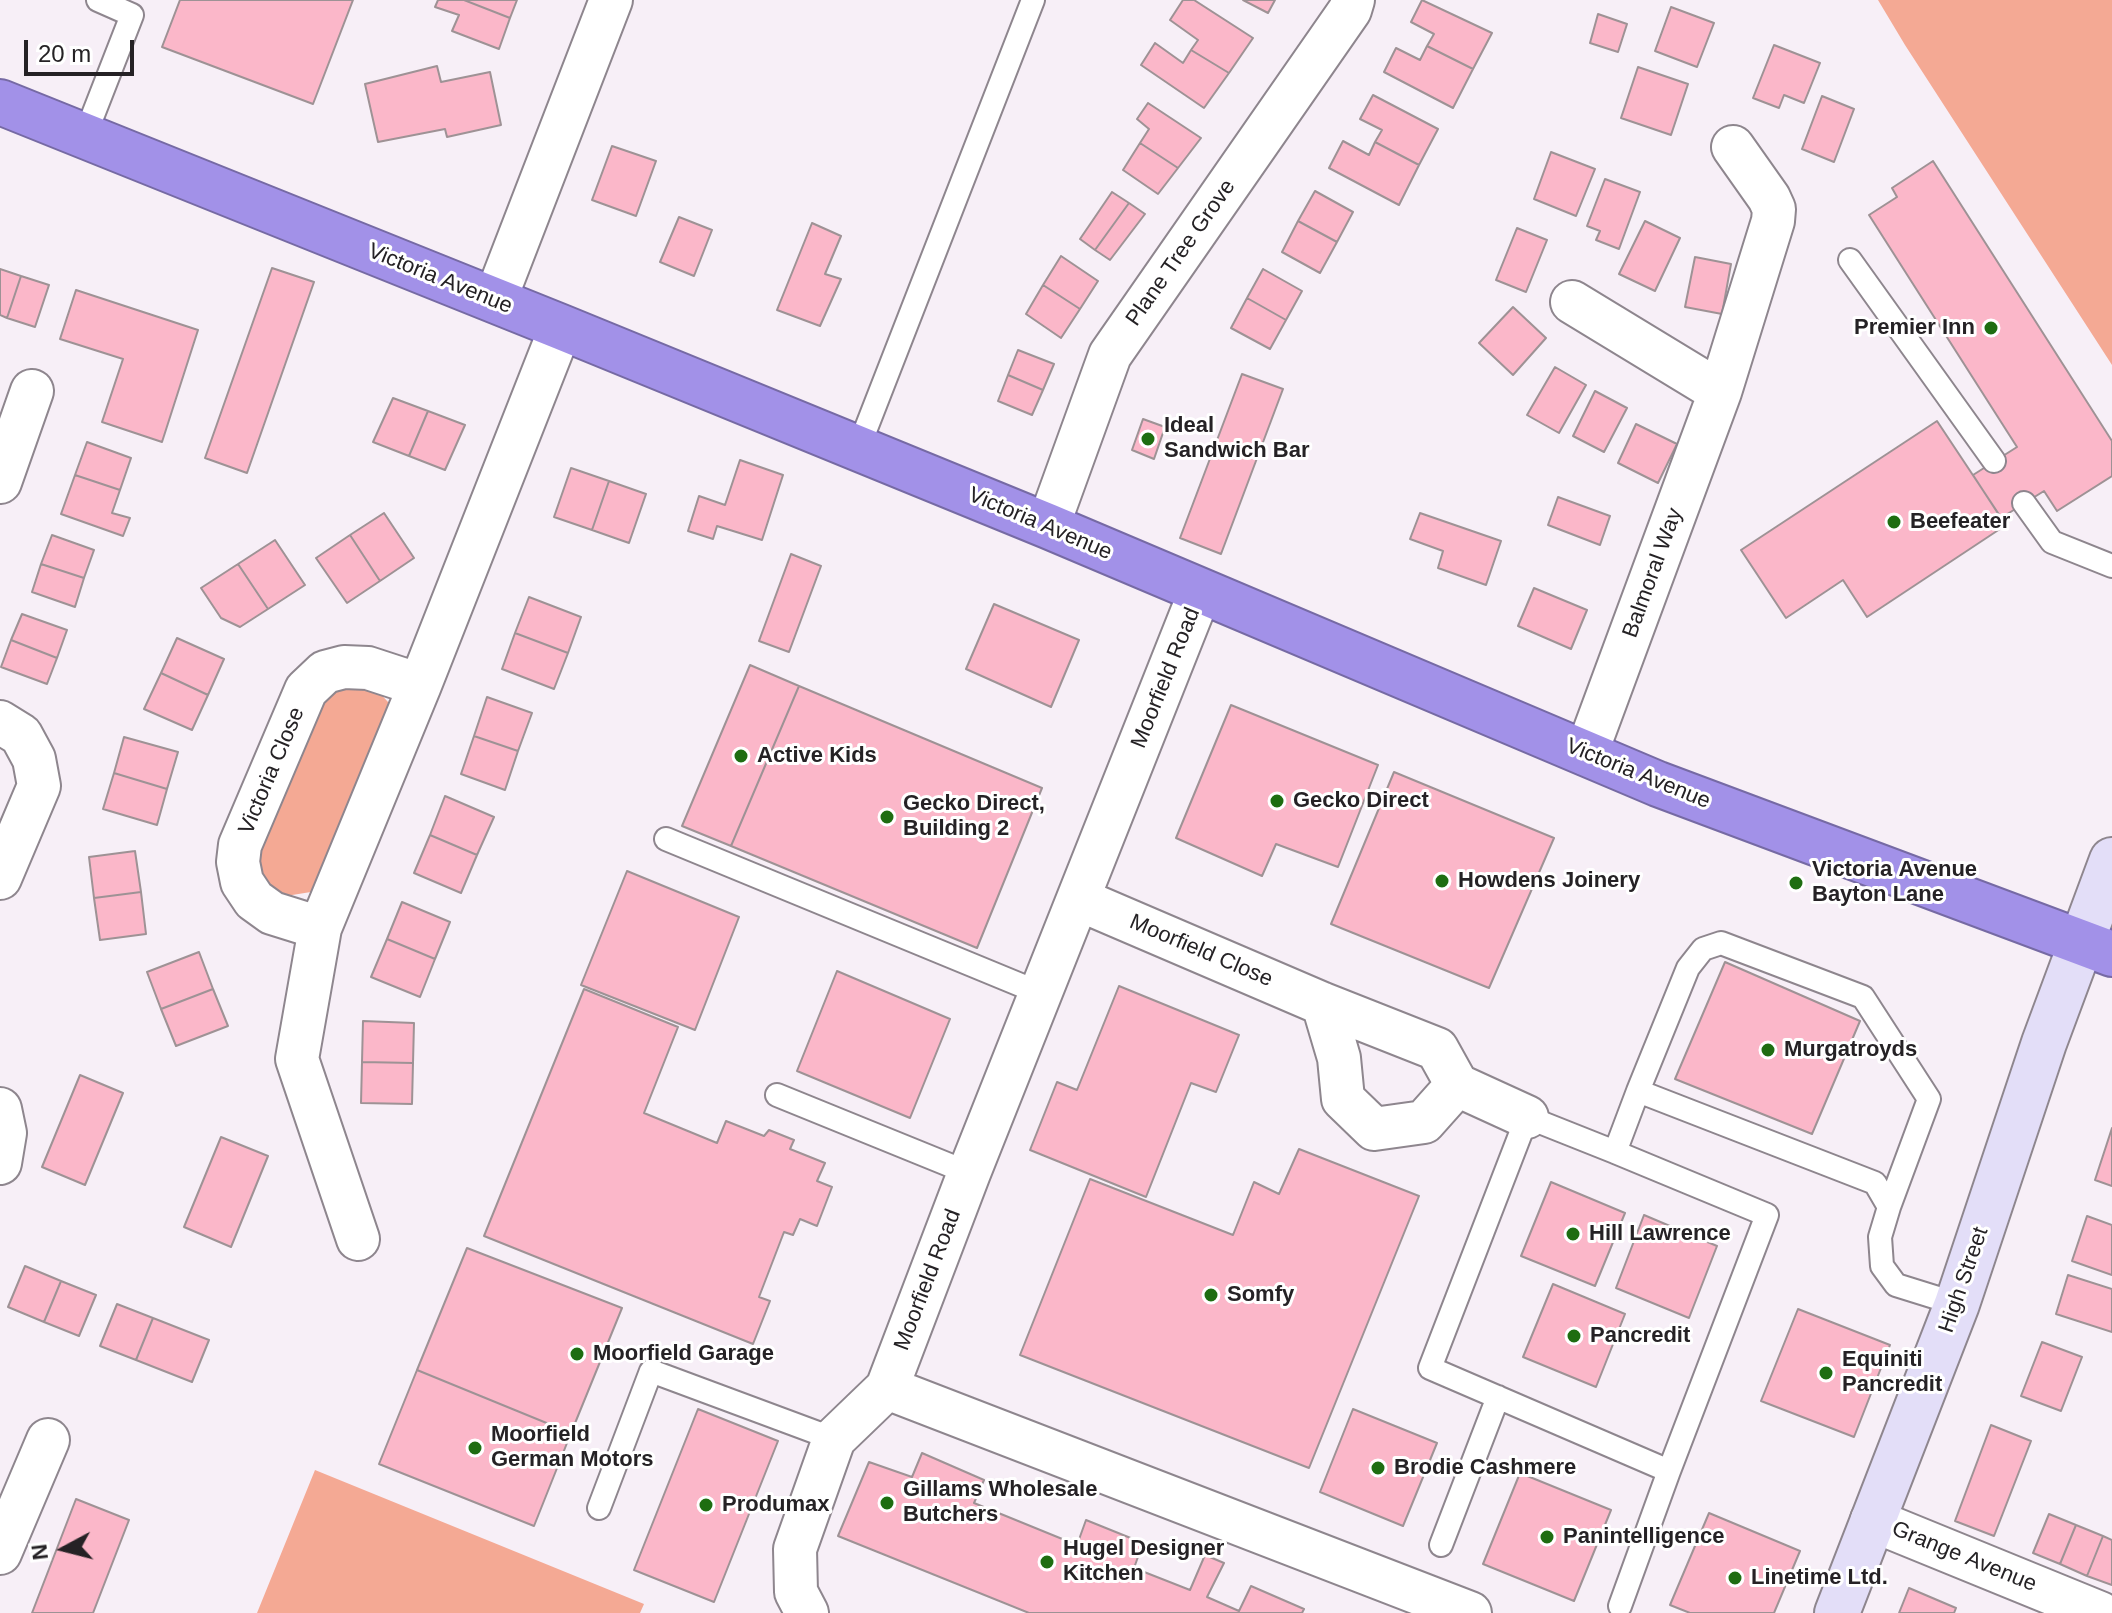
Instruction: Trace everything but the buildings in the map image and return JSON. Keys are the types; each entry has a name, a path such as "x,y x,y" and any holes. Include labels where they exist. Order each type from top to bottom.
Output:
{"highway":[{"name":"Victoria Avenue","path":"0,102 1048,526 1672,789 2097,948"}],"street":[{"path":"495,300 611,0"},
{"name":"Plane Tree Grove","path":"1048,526 1110,355 1350,10 1353,0"},
{"name":"Balmoral Way","path":"1586,754 1720,392 1773,221 1774,209 1769,198 1733,147"},
{"path":"1572,302 1720,392"},
{"path":"358,1239 297,1059 320,928 561,327"},
{"path":"0,482 32,391"},
{"name":"Moorfield Road","path":"887,1388 1200,592"},
{"name":"Victoria Close","path":"320,928 272,913 254,900 242,882 238,862 240,845 306,690 325,672 344,667 368,668 420,685"},
{"path":"0,722 21,735 34,759 39,786 0,878"},
{"name":"High Street","path":"1837,1613 1957,1304 2044,1043 2097,948 2112,860"},
{"name":"Moorfield Close","path":"1078,899 1323,1004 1437,1049 1457,1085"},
{"path":"1323,1004 1339,1058 1343,1099 1374,1129 1424,1122 1457,1085 1527,1117"},
{"path":"0,1109 5,1133 0,1163"},
{"path":"807,1613 796,1592 795,1549 834,1439 887,1388 1470,1613"},
{"path":"0,1553 48,1440"},
{"name":"Grange Avenue","path":"1872,1520 2100,1613"}],"lane":[{"path":"84,138 132,15 98,0"},
{"path":"858,449 1033,0"},
{"path":"1850,260 1994,461"},
{"path":"2024,503 2052,542 2112,566"},
{"path":"666,839 1040,993"},
{"path":"1615,1152 1688,968 1703,949 1721,943 1863,997 1929,1099 1880,1237 1882,1266 1896,1285 1957,1304"},
{"path":"1638,1091 1875,1183 1889,1207"},
{"path":"777,1095 969,1173"},
{"path":"1620,1606 1767,1215 1527,1117 1430,1368 1669,1471"},
{"path":"599,1508 651,1371 834,1439"},
{"path":"1441,1545 1498,1397"}],"shaded area":[{"path":"1878,0 2112,0 2112,365 1905,45"},
{"path":"340,686 376,689 388,702 392,719 317,891 286,896 262,882 253,849 316,706"},
{"path":"315,1470 644,1604 640,1613 257,1613"}],"place":[{"name":"Premier Inn","path":"1991,328"},
{"name":"Ideal Sandwich Bar","path":"1148,439"},
{"name":"Beefeater","path":"1894,522"},
{"name":"Active Kids","path":"741,756"},
{"name":"Gecko Direct","path":"1277,801"},
{"name":"Gecko Direct, Building 2","path":"887,817"},
{"name":"Howdens Joinery","path":"1442,881"},
{"name":"Victoria Avenue Bayton Lane","path":"1796,883"},
{"name":"Murgatroyds","path":"1768,1050"},
{"name":"Hill Lawrence","path":"1573,1234"},
{"name":"Somfy","path":"1211,1295"},
{"name":"Pancredit","path":"1574,1336"},
{"name":"Moorfield Garage","path":"577,1354"},
{"name":"Equiniti Pancredit","path":"1826,1373"},
{"name":"Moorfield German Motors","path":"475,1448"},
{"name":"Brodie Cashmere","path":"1378,1468"},
{"name":"Gillams Wholesale Butchers","path":"887,1503"},
{"name":"Produmax","path":"706,1505"},
{"name":"Panintelligence","path":"1547,1537"},
{"name":"Hugel Designer Kitchen","path":"1047,1562"},
{"name":"Linetime Ltd.","path":"1735,1578"}]}
